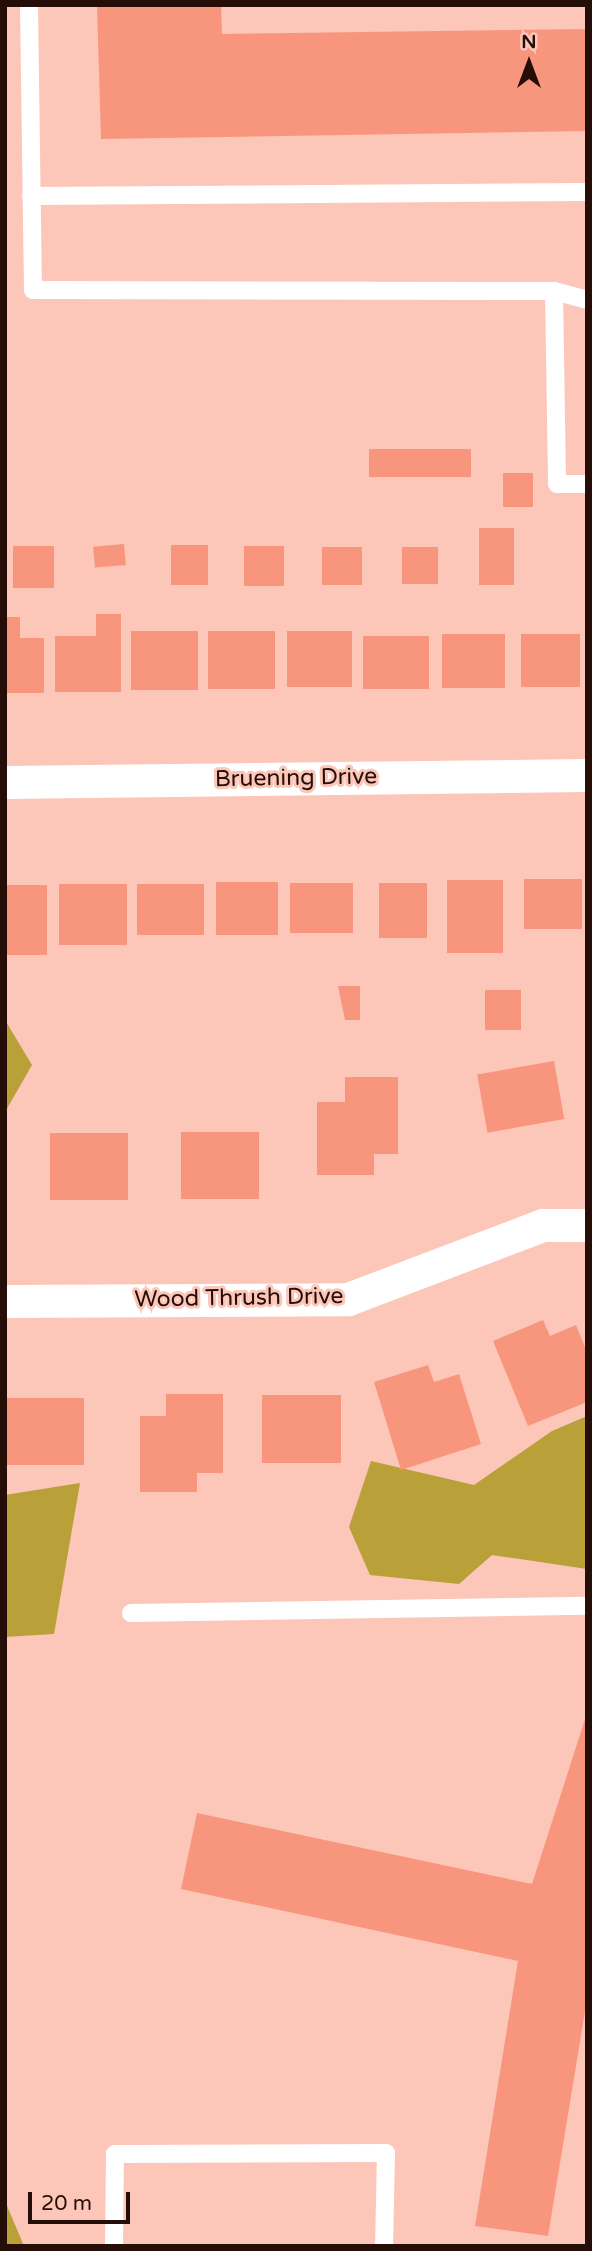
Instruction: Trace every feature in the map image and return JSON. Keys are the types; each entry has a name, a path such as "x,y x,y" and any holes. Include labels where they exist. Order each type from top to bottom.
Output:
{"street":[{"name":"Bruening Drive","path":"5,782 587,775"},
{"name":"Wood Thrush Drive","path":"5,1301 348,1299 542,1225 587,1225"}],"lane":[{"path":"29,5 33,290 554,291 587,300"},
{"path":"31,196 587,192"},
{"path":"554,291 557,484 587,484"},
{"path":"131,1613 587,1606"},
{"path":"114,2246 115,2154 386,2153 384,2246"}],"shaded area":[{"path":"5,1020 32,1065 5,1112"},
{"path":"587,1416 587,1569 492,1555 459,1584 370,1575 349,1527 371,1461 474,1485 552,1431"},
{"path":"80,1483 54,1634 5,1637 5,1495"},
{"path":"5,2201 24,2246 5,2246"}],"building":[{"path":"97,5 221,5 222,34 587,29 587,131 101,139"},
{"path":"369,449 471,449 471,477 369,477"},
{"path":"503,473 533,473 533,507 503,507"},
{"path":"479,528 514,528 514,585 479,585"},
{"path":"124,544 126,565 95,568 93,547"},
{"path":"171,545 208,545 208,585 171,585"},
{"path":"13,546 54,546 54,588 13,588"},
{"path":"244,546 284,546 284,586 244,586"},
{"path":"322,547 362,547 362,585 322,585"},
{"path":"402,547 438,547 438,584 402,584"},
{"path":"96,614 121,614 121,692 55,692 55,636 96,636"},
{"path":"5,617 20,617 20,638 44,638 44,693 5,693"},
{"path":"131,631 198,631 198,690 131,690"},
{"path":"208,631 275,631 275,689 208,689"},
{"path":"287,631 352,631 352,687 287,687"},
{"path":"442,634 505,634 505,688 442,688"},
{"path":"521,634 580,634 580,687 521,687"},
{"path":"363,636 429,636 429,689 363,689"},
{"path":"524,879 582,879 582,929 524,929"},
{"path":"447,880 503,880 503,953 447,953"},
{"path":"216,882 278,882 278,935 216,935"},
{"path":"290,883 353,883 353,933 290,933"},
{"path":"379,883 427,883 427,938 379,938"},
{"path":"59,884 127,884 127,945 59,945"},
{"path":"137,884 204,884 204,935 137,935"},
{"path":"5,885 47,885 47,955 5,955"},
{"path":"338,986 360,986 360,1020 345,1020"},
{"path":"485,990 521,990 521,1030 485,1030"},
{"path":"554,1061 564,1119 487,1133 477,1075"},
{"path":"345,1077 398,1077 398,1154 374,1154 374,1175 317,1175 317,1102 345,1102"},
{"path":"181,1132 259,1132 259,1199 181,1199"},
{"path":"50,1133 128,1133 128,1200 50,1200"},
{"path":"543,1320 550,1336 576,1325 587,1352 587,1402 528,1426 493,1341"},
{"path":"428,1365 434,1382 459,1374 481,1444 401,1470 374,1382"},
{"path":"166,1394 223,1394 223,1473 197,1473 197,1492 140,1492 140,1416 166,1416"},
{"path":"262,1395 341,1395 341,1463 262,1463"},
{"path":"5,1398 84,1398 84,1465 5,1465"},
{"path":"587,1713 587,1999 548,2236 475,2226 518,1961 181,1889 197,1813 532,1884"}]}
